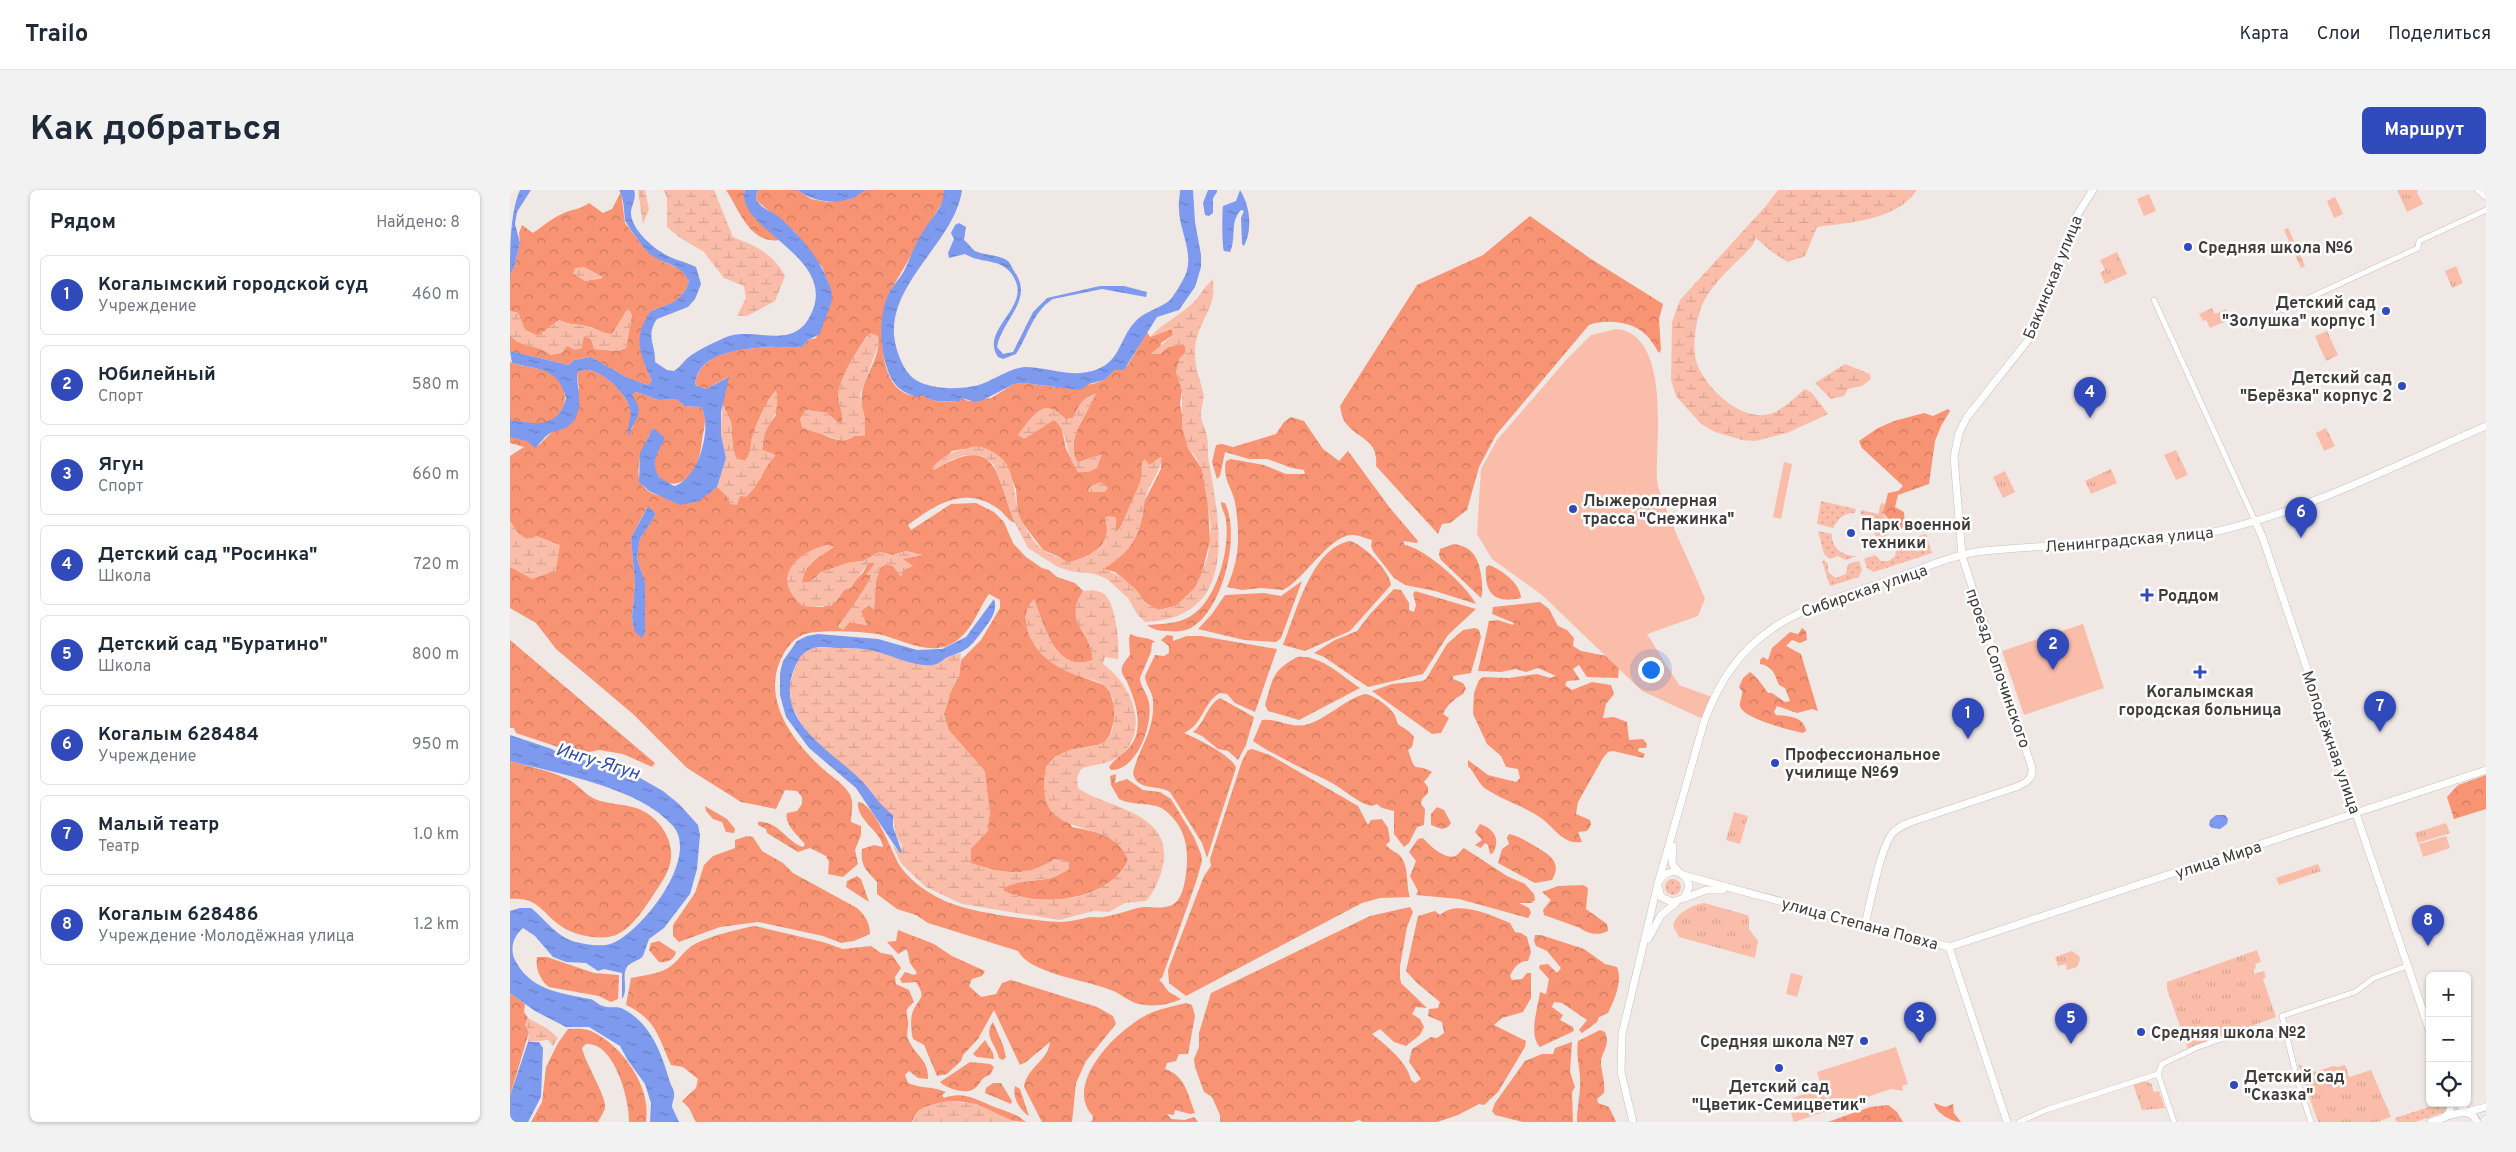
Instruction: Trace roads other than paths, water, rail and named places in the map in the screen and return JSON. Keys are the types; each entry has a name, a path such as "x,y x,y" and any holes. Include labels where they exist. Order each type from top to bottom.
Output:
{"street":[{"name":"Бакинская улица","path":"1962,556 1954,467 1955,448 1959,433 1971,410 2033,334 2074,220 2093,190"},
{"path":"2479,190 2486,196"},
{"path":"2283,310 2418,248 2419,241 2486,210"},
{"name":"Молодёжная улица","path":"2154,300 2262,536 2426,1021"},
{"name":"Ленинградская улица","path":"1962,556 1985,551 2188,537 2255,521 2326,498 2486,426"},
{"name":"проезд Сопочинского","path":"1865,924 1888,842 1895,830 1910,822 2016,787 2030,779 2032,768 1962,556"},
{"name":"Сибирская улица","path":"1640,957 1704,722 1714,698 1729,672 1764,634 1787,618 1812,606 1962,556"},
{"name":"улица Мира","path":"1949,947 2486,770"},
{"name":"Сибирская улица","path":"1680,814 1671,857 1673,867 1682,874"},
{"path":"1669,872 1682,874 1689,888 1681,900 1672,902 1664,900 1659,894 1659,883 1669,872"},
{"name":"улица Степана Повха","path":"1682,874 1738,891 1949,947 2007,1122"},
{"name":"улица Степана Повха","path":"1640,957 1657,920 1670,907 1681,900 1706,890 1738,891"},
{"path":"1634,1122 1624,1087 1621,1046 1625,1015 1640,957"},
{"path":"2311,1122 2298,1083 2282,1016 2355,992 2374,978 2407,966"},
{"path":"2174,1122 2158,1074 2160,1066 2166,1061 2250,1029 2258,1028 2271,1036 2286,1032"},
{"path":"2019,1122 2046,1110 2158,1074"},
{"path":"2443,1118 2450,1113 2451,1107"},
{"path":"2462,1107 2477,1122"},
{"path":"2431,1122 2486,1107"}],"water":[{"path":"520,190 531,190 517,212 515,224 520,243 510,275 512,220"},
{"path":"619,190 634,190 635,196 631,210 632,219 644,237 655,248 666,255 696,267 701,284 695,299 688,307 657,319 654,325 651,336 655,362 667,370 674,371 694,353 724,338 747,334 771,336 793,333 802,327 810,316 816,295 812,277 800,260 755,218 746,204 745,190 758,190 756,198 759,204 779,217 804,242 824,272 832,294 820,334 808,340 802,347 767,347 734,351 712,359 704,365 698,374 695,385 706,389 729,377 721,412 721,435 726,458 717,487 699,501 680,505 649,491 639,482 640,453 653,428 665,438 655,462 656,472 659,477 674,486 683,482 690,474 697,463 704,438 704,415 701,407 685,406 676,399 659,400 636,392 632,395 639,412 629,437 630,409 628,402 609,380 600,374 584,370 577,373 579,409 573,422 567,427 549,434 535,448 527,441 510,437 510,420 537,423 551,420 562,408 566,398 558,380 553,375 539,369 512,363 510,351 569,365 574,360 591,357 628,378 648,385 652,381 641,354 641,329 651,311 675,301 683,293 689,281 680,270 656,258 645,249 625,220 623,201"},
{"path":"797,190 868,190 851,199 829,202 810,197"},
{"path":"944,190 962,190 957,209 937,244 912,278 902,296 896,315 894,335 901,361 915,380 924,384 945,388 976,386 1021,367 1084,373 1104,366 1114,357 1134,323 1142,316 1169,301 1185,276 1188,268 1188,259 1180,217 1180,190 1193,190 1195,222 1201,255 1201,267 1195,287 1179,310 1157,317 1124,370 1115,370 1104,380 1089,384 1080,390 1024,383 1014,384 983,400 975,402 962,398 959,402 936,401 922,395 919,397 908,394 898,388 887,368 882,342 884,305 889,293 904,271 921,235 940,206"},
{"path":"1208,190 1217,190 1213,198 1213,213 1209,216 1205,215 1203,203"},
{"path":"1240,190 1248,210 1249,232 1244,246 1242,244 1241,218 1244,211 1241,210 1235,220 1230,252 1224,251 1222,229 1223,206 1236,201"},
{"path":"959,223 966,227 964,240 975,251 1000,257 1008,261 1020,284 1019,302 1004,328 997,347 1003,354 1013,352 1033,312 1047,298 1100,286 1124,286 1147,292 1146,297 1102,289 1053,299 1040,310 1016,354 1003,359 998,357 994,347 995,338 1015,301 1018,292 1016,282 1006,268 993,262 965,254 949,258 948,253 954,239 951,233 955,225"},
{"path":"648,506 656,514 640,539 637,558 645,583 645,632 642,638 634,631 632,617 635,584 631,538"},
{"path":"994,599 993,615 987,626 973,643 962,652 933,665 912,663 868,650 820,647 804,653 793,672 790,690 792,706 799,720 821,746 860,779 893,815 893,827 902,852 899,852 856,788 809,748 786,717 780,695 780,673 783,661 797,641 807,636 818,634 878,639 917,650 942,649 966,637"},
{"path":"510,735 552,749 563,756 614,766 633,774 663,791 679,804 698,825 700,835 697,869 690,894 664,928 649,939 643,956 627,967 625,971 625,991 622,999 622,973 604,969 598,971 586,963 566,962 553,957 535,936 523,928 517,934 512,949 520,969 536,983 556,992 592,1000 603,1006 617,1007 634,1016 642,1024 655,1042 663,1061 674,1092 672,1107 679,1122 650,1122 651,1103 645,1084 620,1046 589,1027 566,1027 535,1011 510,993 510,911 520,908 531,908 555,931 572,941 599,945 613,943 625,936 652,909 674,874 679,856 679,840 673,826 640,801 619,792 574,777 510,761"},
{"path":"2216,815 2225,815 2228,819 2227,824 2220,829 2212,828 2209,825 2210,820"},
{"path":"528,1042 539,1042 543,1048 541,1097 528,1122 510,1122 510,1096"}],"place":[{"name":"Средняя школа №6","path":"2188,247"},
{"name":"Детский сад \"Золушка\" корпус 1","path":"2386,311"},
{"name":"Детский сад \"Берёзка\" корпус 2","path":"2402,386"},
{"name":"Детский сад \"Росинка\"","path":"2090,418"},
{"name":"Лыжероллерная трасса \"Снежинка\"","path":"1573,509"},
{"name":"Парк военной техники","path":"1851,533"},
{"name":"Когалым 628484","path":"2301,538"},
{"name":"Роддом","path":"2147,595"},
{"name":"Юбилейный","path":"2053,670"},
{"name":"Когалымская городская больница","path":"2200,672"},
{"name":"Малый театр","path":"2380,732"},
{"name":"Когалымский городской суд","path":"1968,739"},
{"name":"Профессиональное училище №69","path":"1775,763"},
{"name":"Когалым 628486","path":"2428,946"},
{"name":"Средняя школа №2","path":"2141,1032"},
{"name":"Средняя школа №7","path":"1864,1041"},
{"name":"Ягун","path":"1920,1043"},
{"name":"Детский сад \"Буратино\"","path":"2071,1044"},
{"name":"Детский сад \"Цветик-Семицветик\"","path":"1779,1068"},
{"name":"Детский сад \"Сказка\"","path":"2234,1085"}],"water label":[{"name":"Ингу-Ягун","path":"598,761"}]}
